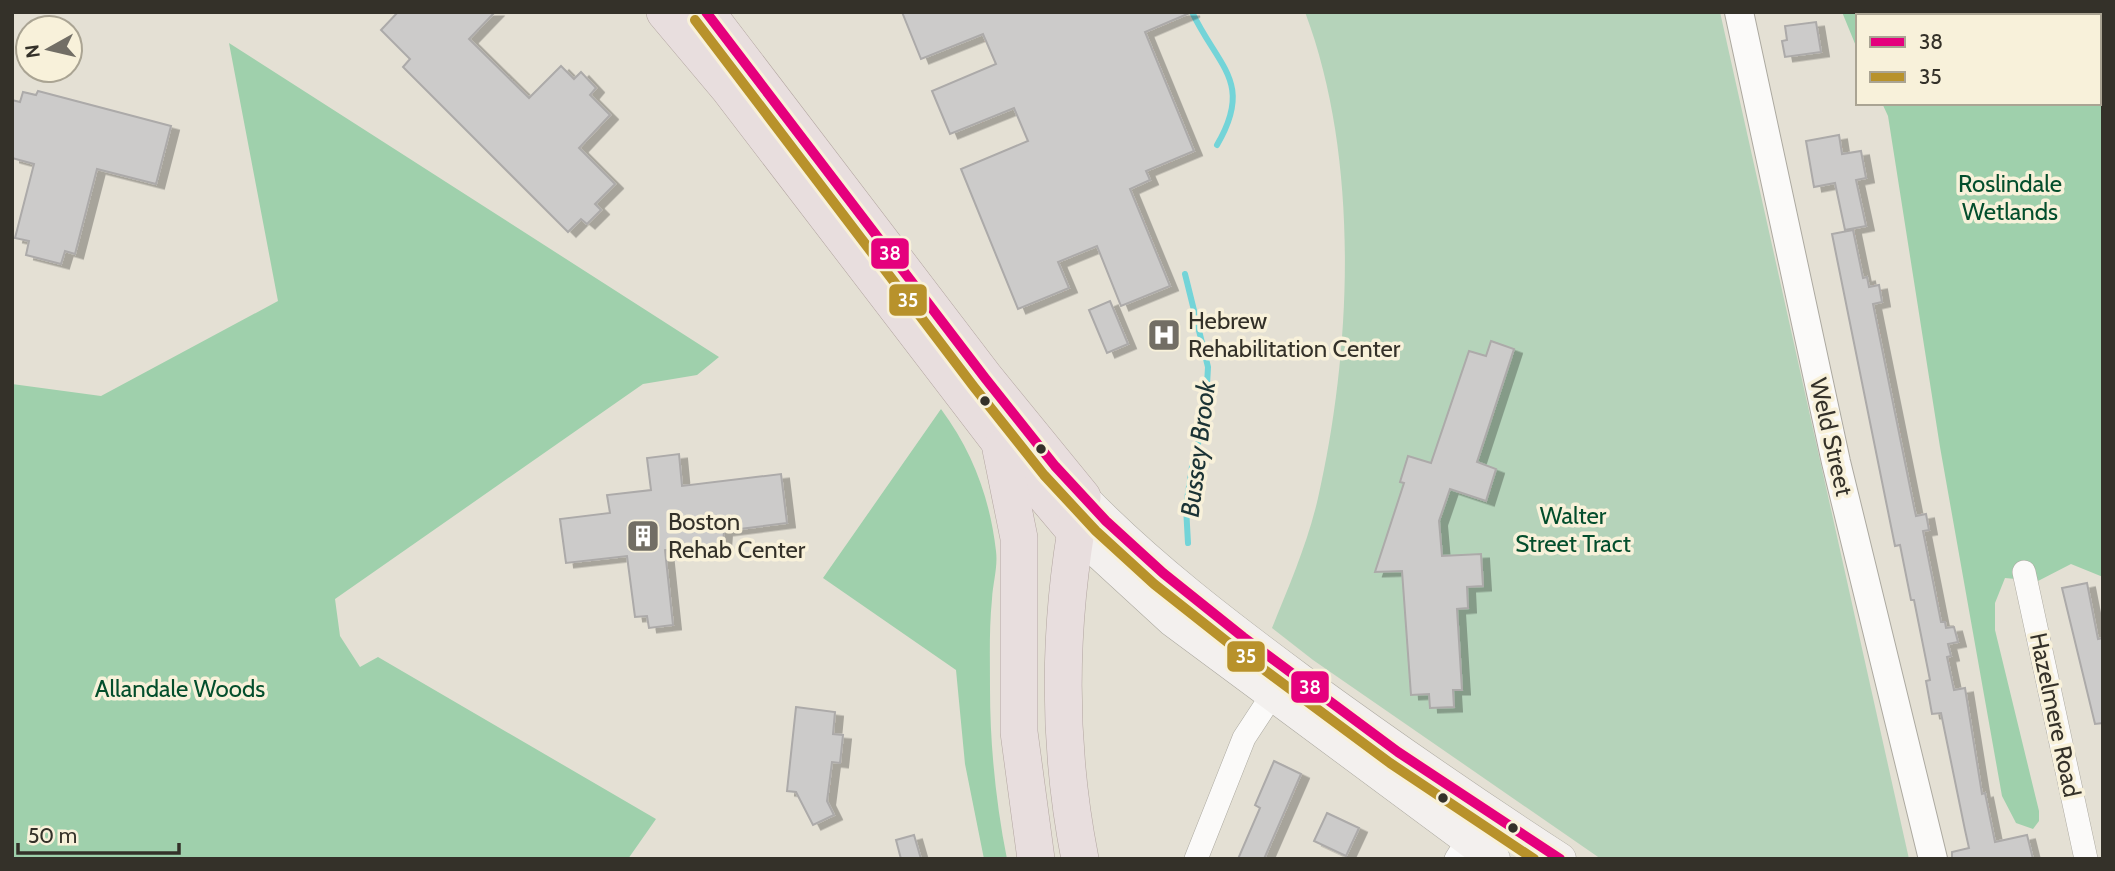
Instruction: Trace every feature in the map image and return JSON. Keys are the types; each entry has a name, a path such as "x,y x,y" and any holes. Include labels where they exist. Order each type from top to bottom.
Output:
{"highway":[{"path":"665,12 728,87 999,441 1079,514"},
{"path":"706,12 977,368 1079,514 1064,609 1061,685 1066,775 1080,859"},
{"path":"999,441 1019,538 1019,732 1036,859"}],"main road":[{"path":"1079,514 1173,621 1398,752 1560,859"},
{"path":"1280,683 1462,850 1494,859"}],"street":[{"name":"Weld Street","path":"1739,12 1836,462 1933,859"},
{"name":"Hazelmere Road","path":"2024,572 2086,859"},
{"path":"1196,859 1244,738 1280,683"},
{"path":"1462,850 1486,811"}],"green space":[{"name":"Walter Street Tract","path":"1305,12 1720,12 1909,859 1601,859 1313,660 1272,628 1304,547 1318,498 1338,380 1343,317 1345,254 1335,129 1323,69"},
{"name":"Roslindale Wetlands","path":"1842,12 2103,12 2103,577 2071,564 2038,581 2005,578 1995,603 1995,630 2039,811 2039,821 2033,829 2016,823 2002,796 1940,447 1888,116 1883,105 2101,105 2101,14 1856,14 1856,46"},
{"name":"Allandale Woods","path":"229,43 719,357 697,375 643,384 335,599 340,636 360,667 378,657 656,819 628,859 12,859 12,384 101,396 278,301"},
{"path":"941,409 971,459 993,532 996,569 990,633 991,731 997,796 1007,859 984,859 965,764 956,670 823,578"}],"building":[{"path":"398,12 495,12 469,39 529,98 561,66 574,79 581,72 596,88 590,95 610,115 579,148 615,184 595,204 601,210 587,224 581,219 568,232 403,67 410,59 381,30"},
{"path":"902,12 1192,12 1145,32 1194,151 1146,171 1150,180 1130,189 1170,286 1121,306 1097,246 1058,262 1069,288 1018,309 961,169 1028,141 1014,108 950,134 932,91 996,64 983,34 921,59"},
{"path":"1816,22 1821,52 1785,57 1782,41 1787,40 1785,26"},
{"path":"38,91 171,126 156,184 97,169 75,254 65,251 61,264 26,255 29,241 15,238 34,164 12,158 12,100 20,102 23,92 36,95"},
{"path":"1839,135 1842,154 1861,151 1866,178 1856,180 1866,226 1845,230 1835,183 1814,187 1806,141"},
{"path":"1853,230 1863,278 1867,277 1869,287 1879,285 1882,302 1873,304 1914,507 1916,516 1926,514 1929,530 1923,531 1941,622 1945,622 1946,628 1954,627 1958,642 1948,644 1951,656 1947,657 1954,690 1965,688 1982,794 1985,793 1995,842 2027,835 2033,859 1952,859 1952,852 1969,848 1941,713 1932,714 1926,681 1930,680 1914,600 1911,600 1900,545 1895,546 1832,234"},
{"path":"1110,301 1128,344 1107,353 1089,310"},
{"path":"1491,341 1514,349 1477,462 1496,469 1486,501 1450,489 1439,521 1442,556 1481,554 1483,586 1467,587 1468,608 1457,609 1462,690 1453,690 1454,707 1430,708 1429,694 1411,695 1402,571 1375,572 1404,483 1400,482 1408,456 1431,463 1469,351 1486,356"},
{"name":"Boston Rehab Center","path":"679,454 682,486 781,474 787,523 724,531 723,544 714,552 705,552 696,546 665,550 673,625 649,628 647,616 635,617 627,556 566,563 560,519 610,513 607,495 651,490 647,458"},
{"path":"2087,583 2098,639 2103,638 2103,723 2095,724 2062,588"},
{"path":"796,707 835,712 833,734 843,735 840,763 832,762 827,801 834,815 813,825 796,792 787,791"},
{"path":"1274,761 1301,774 1264,859 1238,859 1260,808 1255,805"},
{"path":"1327,813 1359,828 1346,856 1314,841"},
{"path":"914,835 921,859 901,859 896,840"}],"waterway":[{"name":"Bussey Brook","path":"1192,12 1221,62 1232,90 1228,123 1217,145"},
{"name":"Bussey Brook","path":"1185,274 1208,367 1205,420 1193,460 1186,507 1188,543"}],"transit line":[{"name":"38","path":"706,12 985,378 1055,466 1106,521 1163,573 1243,637 1398,752 1560,859"},
{"name":"35","path":"695,20 974,387 1044,475 1096,531 1154,584 1235,648 1390,763 1534,859"}],"place":[{"name":"Hebrew Rehabilitation Center","path":"1164,335"},
{"name":"Boston Rehab Center","path":"643,536"}]}
